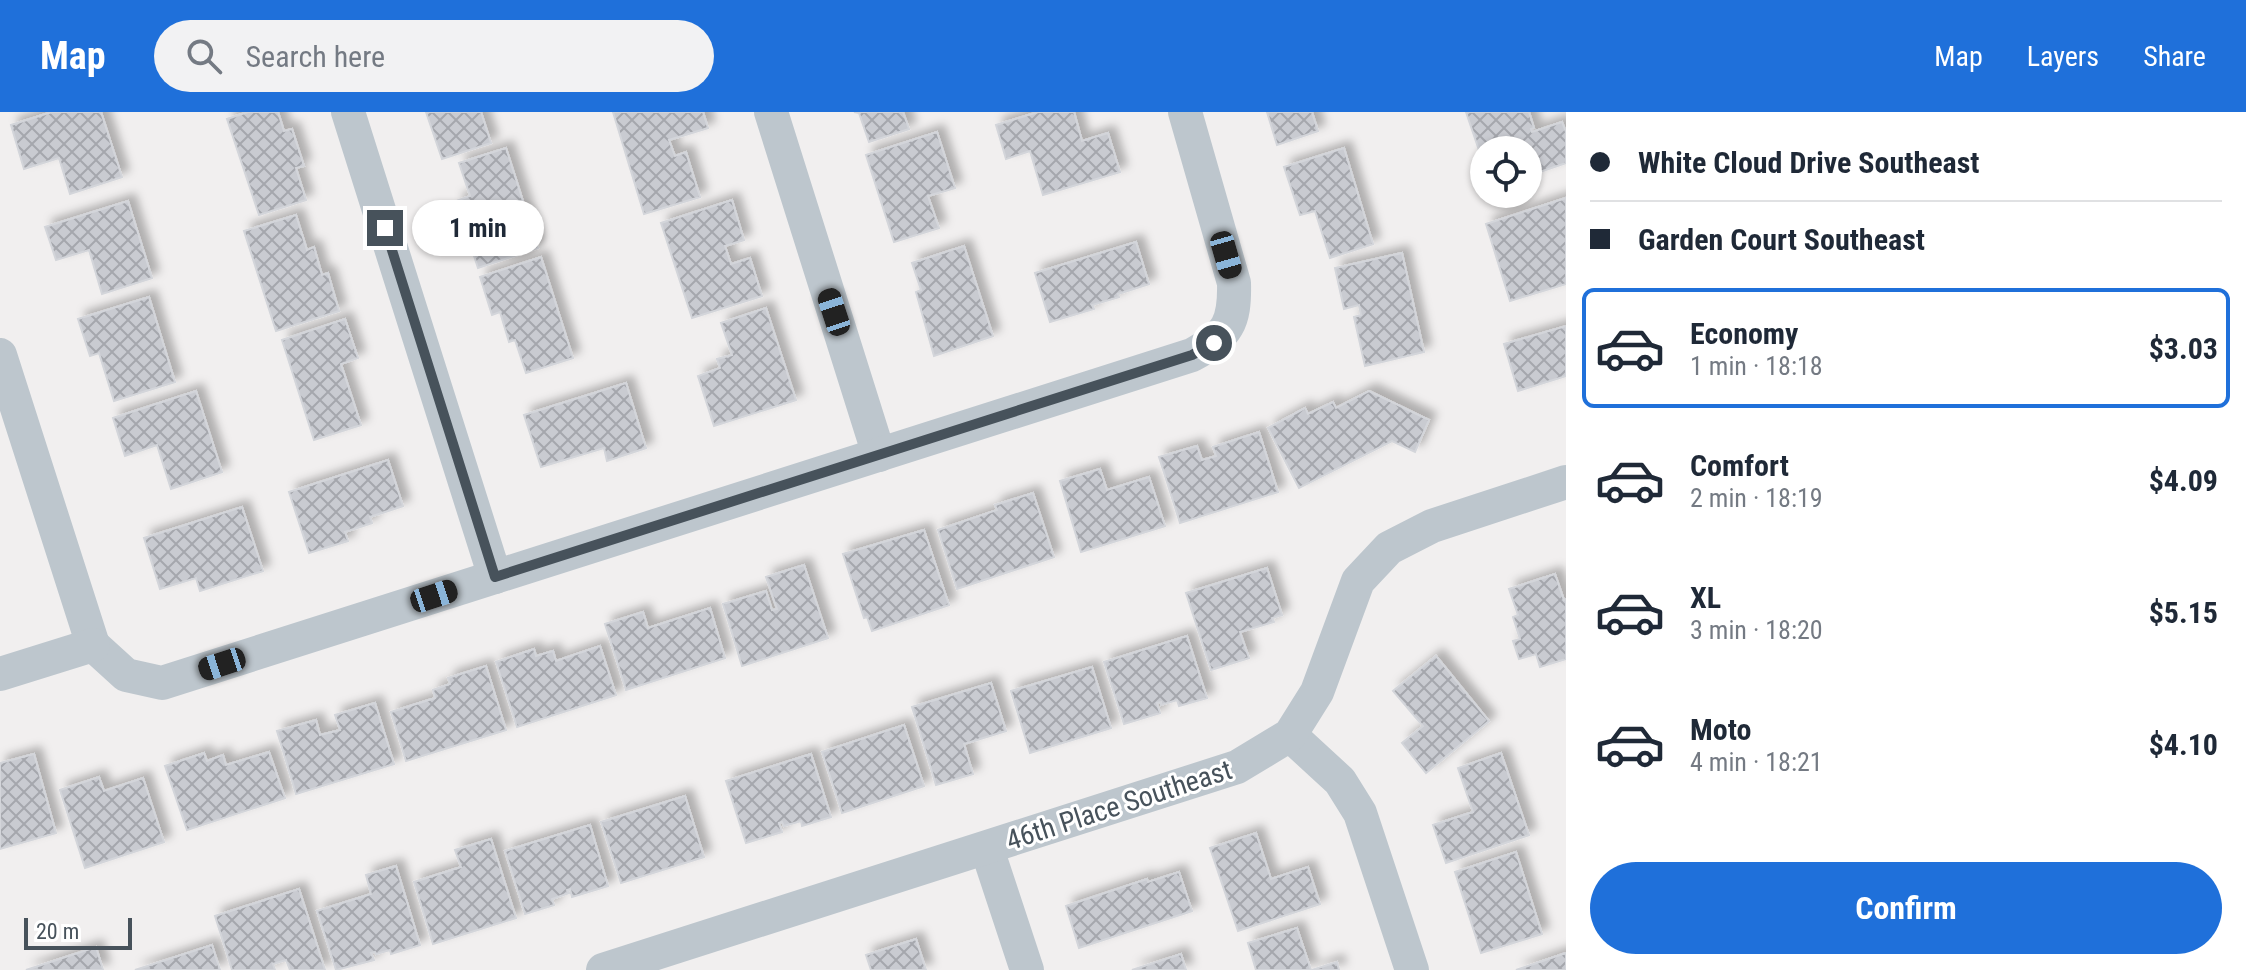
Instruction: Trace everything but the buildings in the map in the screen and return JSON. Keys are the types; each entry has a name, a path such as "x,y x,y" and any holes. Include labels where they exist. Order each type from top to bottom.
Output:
{"street":[{"path":"348,112 495,577"},
{"path":"771,112 879,455"},
{"path":"0,355 93,645 126,675 162,683 1192,355 1214,343 1227,327 1235,308 1234,283 1185,112"},
{"name":"46th Place Southeast","path":"603,970 1237,767 1290,735 1317,692 1358,581 1389,548 1432,526 1566,482"},
{"path":"0,674 93,645"},
{"path":"1290,735 1340,781 1360,813 1412,970"},
{"path":"987,849 1027,970"}],"route":[{"path":"385,228 495,577 1192,355 1214,343"}]}
